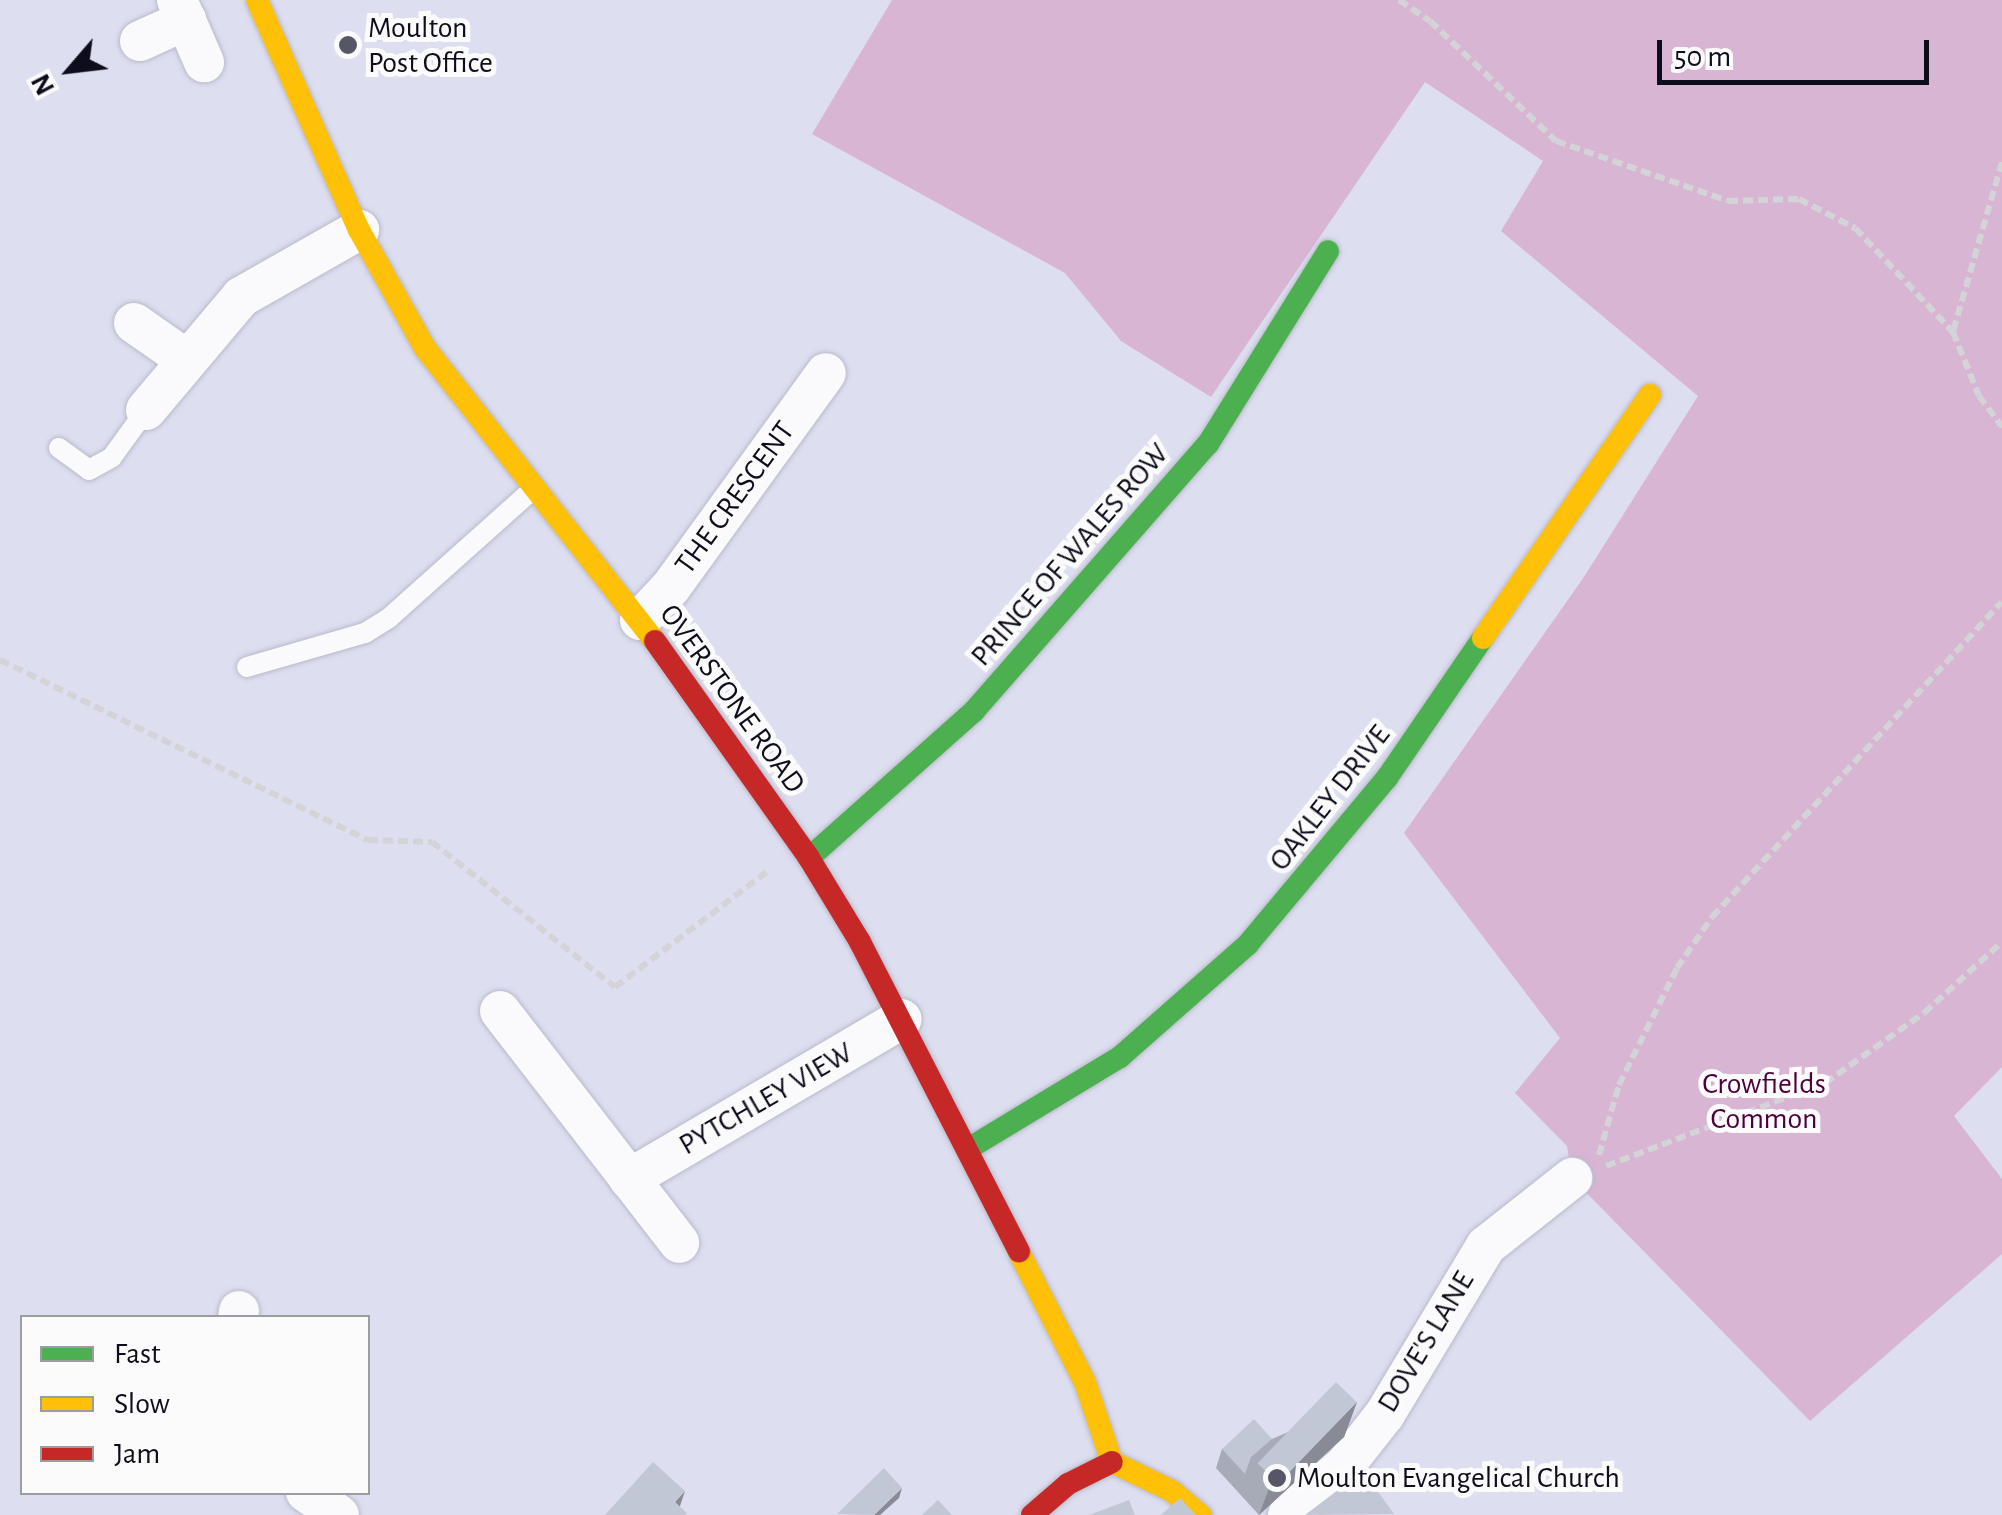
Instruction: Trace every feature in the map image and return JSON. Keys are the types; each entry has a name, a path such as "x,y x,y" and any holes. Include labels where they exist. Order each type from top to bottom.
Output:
{"street":[{"name":"OVERSTONE ROAD","path":"267,4 359,230 425,348 532,490 640,620 804,852 902,1018 1085,1382 1112,1462"},
{"path":"140,40 182,10 204,62"},
{"path":"146,410 184,358 241,297 359,230"},
{"name":"PRINCE OF WALES ROW","path":"804,852 974,711 1208,444 1328,252"},
{"path":"134,323 184,358"},
{"name":"THE CRESCENT","path":"640,620 671,587 826,373"},
{"name":"OAKLEY DRIVE","path":"968,1148 1055,1102 1120,1057 1248,944 1310,876 1456,680 1650,395"},
{"path":"500,1011 679,1243"},
{"name":"PYTCHLEY VIEW","path":"629,1178 902,1018"},
{"name":"DOVE'S LANE","path":"1288,1515 1344,1465 1385,1414 1486,1246 1572,1178"},
{"path":"1032,1515 1068,1484 1112,1462 1172,1490 1201,1515"},
{"path":"310,1495 339,1515"}],"lane":[{"path":"59,448 89,470 112,457 146,410"},
{"path":"247,667 365,633 389,618 532,490"}],"path":[{"path":"1398,0 1430,21 1556,141 1728,201 1799,200 1855,228 1953,332 1979,396 2002,427"},
{"path":"1953,332 2002,162"},
{"path":"2002,602 1712,918 1677,968 1619,1085 1594,1170 1826,1082 1924,1013 2002,942"},
{"path":"0,660 368,840 432,842 615,987 804,852"}],"green space":[{"name":"Crowfields Common","path":"892,0 2002,0 2002,1067 1954,1116 2002,1179 2002,1254 1810,1421 1572,1178 1567,1146 1515,1093 1560,1038 1404,833 1584,577 1698,396 1501,231 1543,161 1425,82 1211,397 1121,341 1065,273 812,134"}],"building":[{"path":"1336,1382 1357,1402 1278,1483 1258,1463"},
{"path":"1254,1419 1272,1439 1251,1457 1245,1474 1222,1449"},
{"path":"653,1462 685,1491 675,1502 687,1513 605,1515"},
{"path":"884,1468 902,1488 874,1515 837,1514"},
{"path":"1363,1471 1394,1514 1305,1515"},
{"path":"1180,1498 1196,1515 1161,1515"},
{"path":"938,1500 952,1515 922,1515"},
{"path":"1129,1500 1135,1515 1089,1515"}],"traffic: fast":[{"path":"809,858 974,711 1208,444 1328,251"},
{"path":"968,1149 1120,1057 1248,944 1387,778 1483,638"}],"traffic: slow":[{"path":"257,0 359,230 425,348 655,641"},
{"path":"1483,638 1650,395"},
{"path":"1019,1252 1085,1382 1112,1462"},
{"path":"1112,1462 1172,1491 1201,1515"}],"traffic: jam":[{"path":"655,641 809,858 860,942 1019,1252"},
{"path":"1032,1515 1068,1484 1112,1462"}],"place":[{"name":"Moulton Post Office","path":"348,45"},
{"name":"Moulton Evangelical Church","path":"1277,1478"}]}
